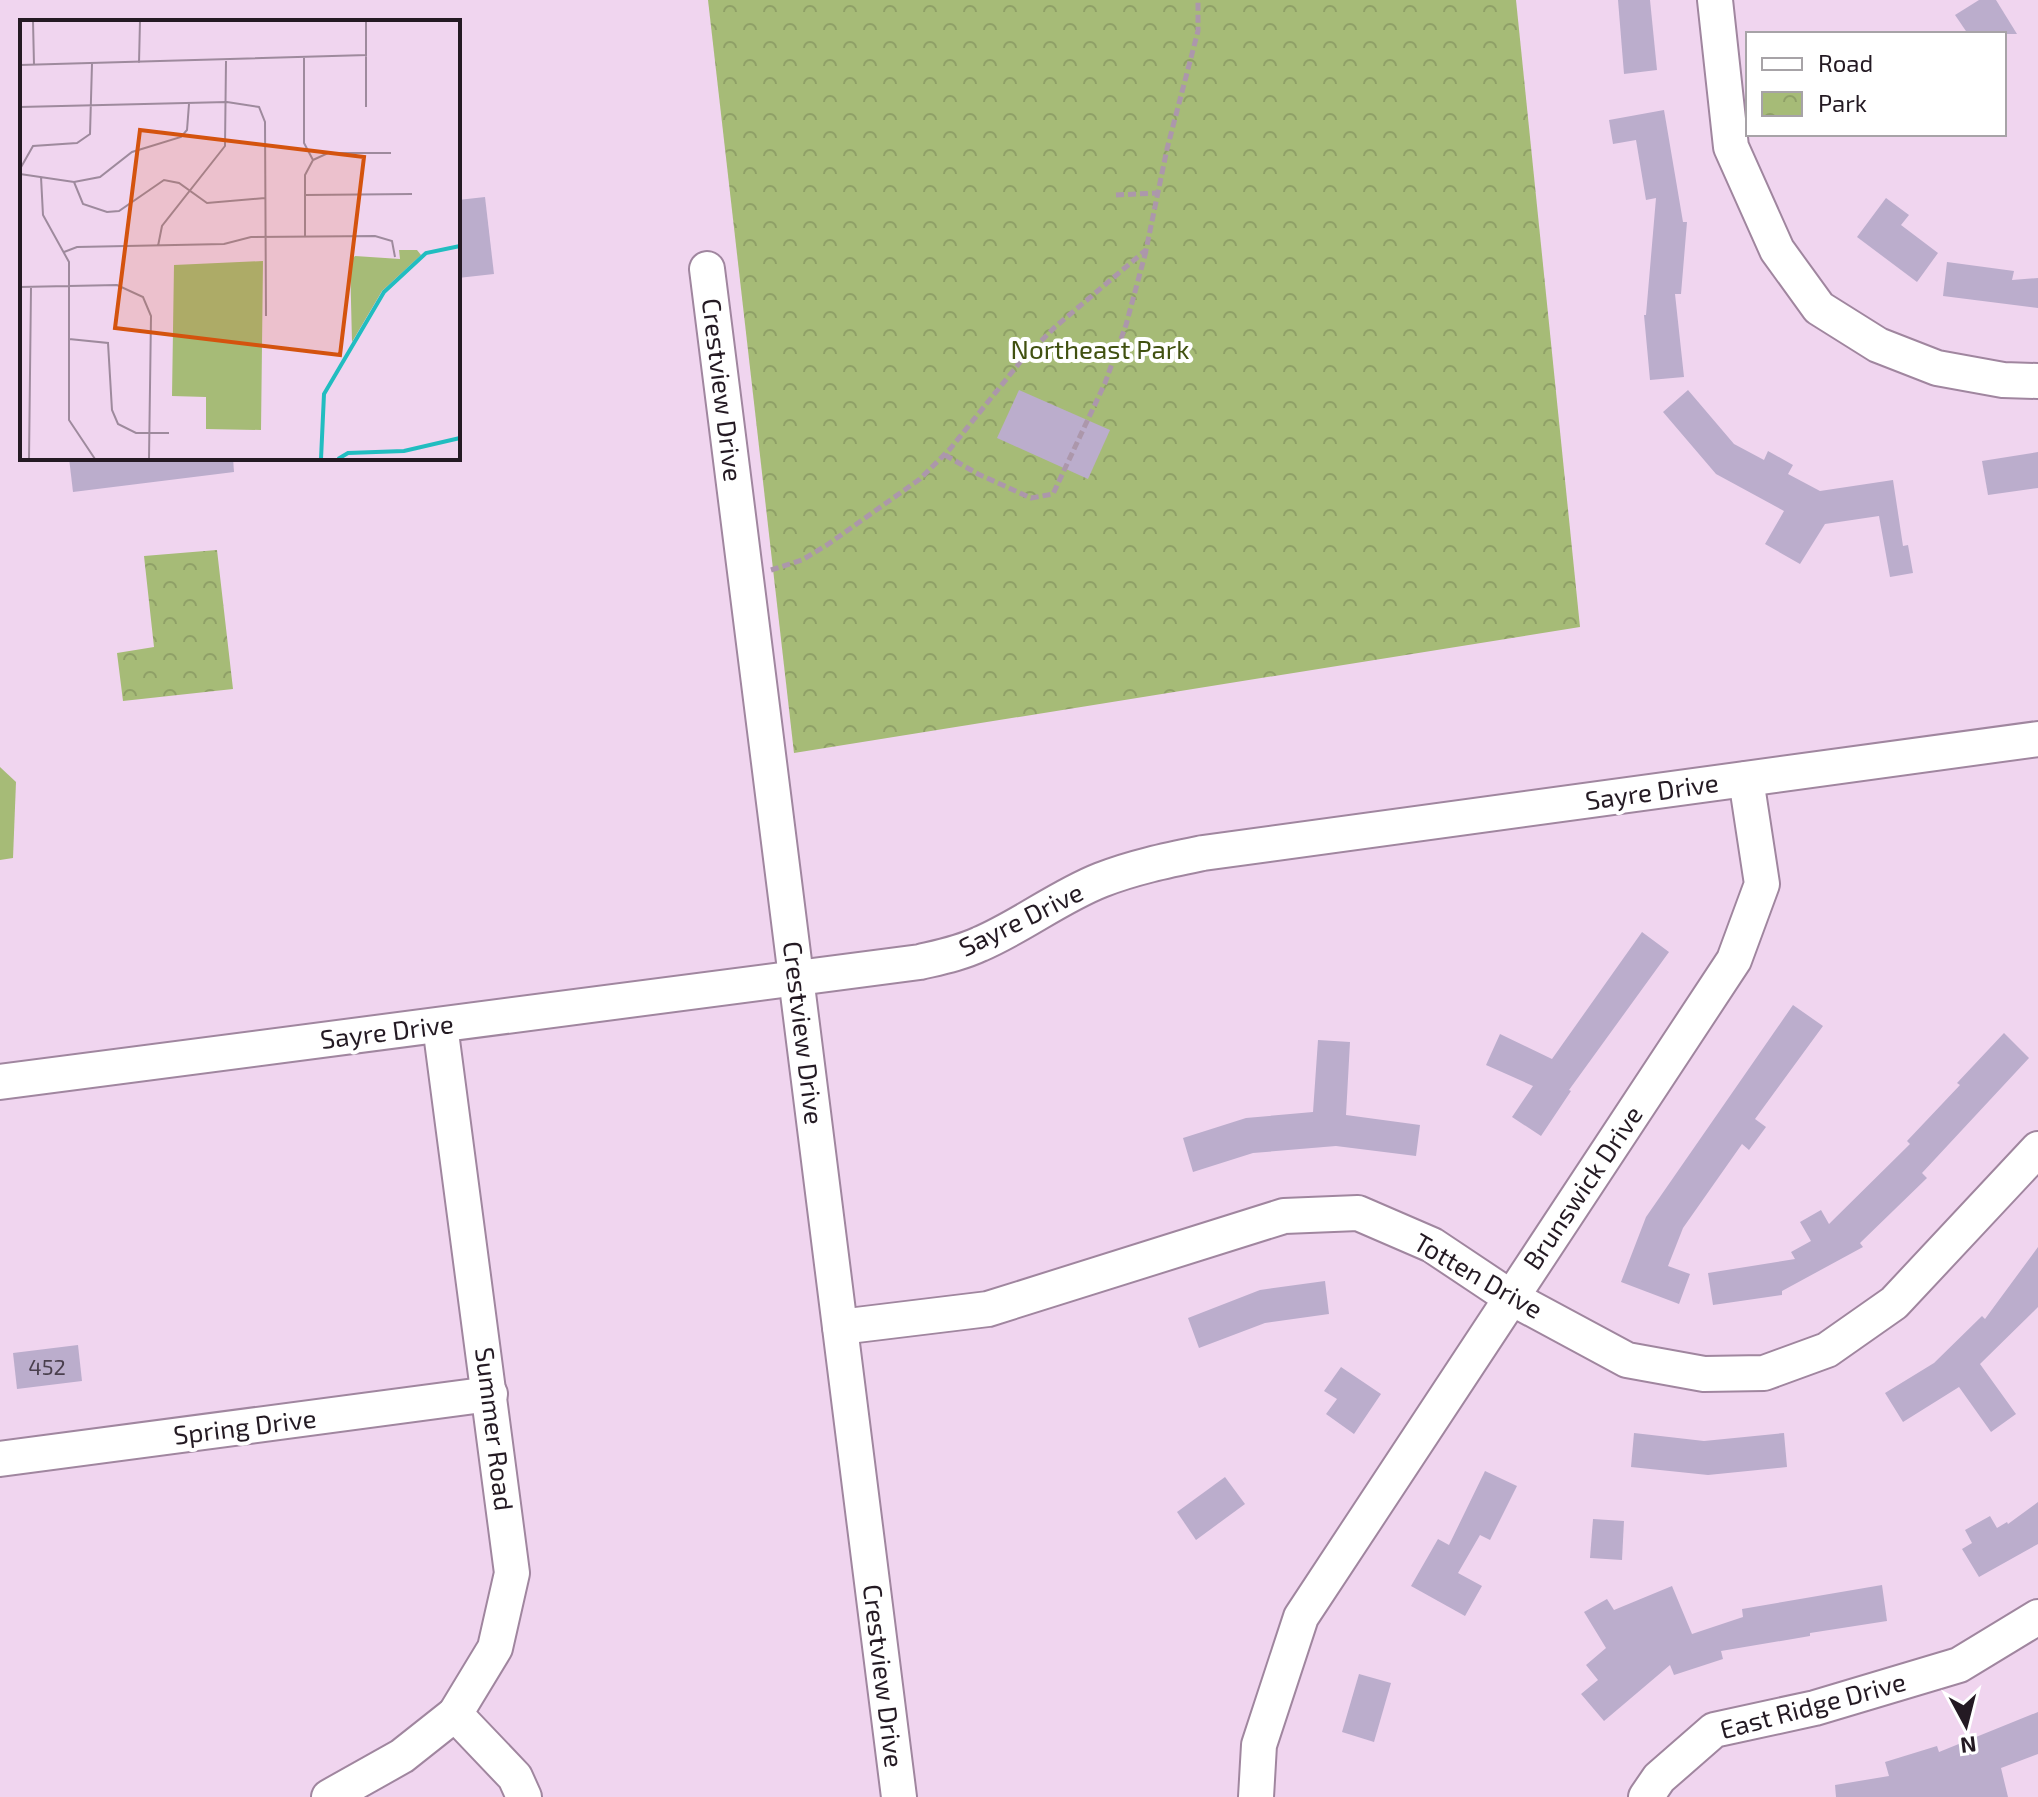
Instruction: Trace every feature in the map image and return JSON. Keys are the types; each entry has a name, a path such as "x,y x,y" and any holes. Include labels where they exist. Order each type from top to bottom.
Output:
{"street":[{"path":"1715,0 1731,147 1777,250 1819,308 1878,345 1937,368 2003,380 2038,381"},
{"name":"Crestview Drive","path":"707,269 899,1797"},
{"name":"Sayre Drive","path":"0,1082 920,962 982,944 1049,905 1101,880 1155,863 1203,853 2038,739"},
{"name":"Brunswick Drive","path":"1256,1797 1259,1745 1301,1617 1734,960 1762,884 1746,779"},
{"name":"Summer Road","path":"440,1025 512,1573 495,1648 455,1714"},
{"name":"Totten Drive","path":"840,1327 988,1309 1284,1216 1358,1213 1432,1245 1510,1297 1627,1360 1704,1374 1764,1373 1827,1350 1894,1303 2038,1149"},
{"name":"Spring Drive","path":"0,1459 490,1394"},
{"name":"East Ridge Drive","path":"1646,1797 1659,1778 1714,1730 1815,1708 1959,1665 2038,1617"},
{"path":"329,1797 402,1756 455,1714 515,1777 524,1797"}],"path":[{"path":"945,455 1031,498 1053,494 1105,383 1126,325 1198,31 1198,0"},
{"path":"1116,195 1156,193"},
{"path":"745,574 783,568 827,545 920,479 945,455 1029,353 1146,250"}],"green space":[{"name":"Northeast Park","path":"708,0 1516,0 1580,627 794,753"},
{"path":"217,550 233,689 123,701 117,653 154,647 144,556"},
{"path":"0,767 16,782 13,858 0,860"}],"building":[{"path":"1618,0 1650,0 1657,70 1624,74"},
{"path":"1979,0 1996,0 2017,34 1967,32 1955,15"},
{"path":"1664,110 1683,222 1687,222 1681,294 1675,294 1684,377 1650,380 1644,315 1656,198 1646,200 1636,140 1613,144 1609,120"},
{"path":"485,197 494,274 460,278 460,200"},
{"path":"1886,198 1909,215 1901,225 1938,253 1917,282 1857,237"},
{"path":"1947,262 2014,271 2012,280 2038,278 2038,308 1943,296"},
{"path":"1019,390 1110,430 1088,479 997,438"},
{"path":"1688,390 1734,444 1764,460 1768,451 1793,465 1788,474 1820,491 1893,480 1903,546 1908,545 1913,573 1890,577 1879,516 1825,524 1800,564 1765,544 1784,511 1716,474 1663,412"},
{"path":"2038,452 2038,488 1988,495 1982,461"},
{"path":"69,460 233,460 234,472 73,492"},
{"path":"1642,932 1669,952 1569,1090 1541,1136 1512,1117 1533,1086 1486,1065 1500,1034 1552,1059"},
{"path":"1793,1005 1823,1026 1755,1119 1766,1127 1749,1150 1742,1144 1683,1228 1668,1266 1690,1274 1679,1304 1621,1282 1646,1217"},
{"path":"2004,1033 2029,1058 1922,1173 1927,1178 1860,1243 1863,1247 1782,1291 1782,1295 1713,1305 1708,1273 1795,1259 1791,1252 1811,1241 1800,1222 1821,1210 1829,1224 1910,1144 1907,1141"},
{"path":"1318,1040 1350,1042 1346,1115 1420,1125 1416,1156 1336,1146 1253,1153 1193,1172 1183,1138 1246,1118 1313,1112"},
{"path":"2038,1247 2038,1307 1980,1364 2016,1414 1991,1432 1959,1387 1903,1422 1885,1393 1934,1363 1982,1316 1985,1319"},
{"path":"1325,1281 1329,1314 1265,1323 1199,1348 1188,1318 1260,1290"},
{"path":"78,1345 82,1381 17,1389 13,1353"},
{"path":"1341,1367 1381,1394 1354,1434 1326,1414 1337,1399 1324,1391"},
{"path":"1634,1433 1704,1441 1784,1433 1787,1467 1708,1475 1631,1467"},
{"path":"1485,1471 1517,1486 1490,1540 1480,1535 1458,1573 1482,1586 1465,1616 1411,1586 1438,1539 1449,1545"},
{"path":"1225,1477 1245,1504 1196,1540 1177,1512"},
{"path":"2038,1502 2038,1544 1979,1577 1962,1549 1972,1543 1965,1530 1990,1516 1997,1528 2008,1524"},
{"path":"1593,1519 1624,1521 1622,1560 1590,1558"},
{"path":"1882,1585 1887,1621 1721,1651 1723,1659 1674,1675 1670,1665 1604,1721 1581,1694 1598,1680 1586,1665 1606,1648 1584,1612 1607,1599 1614,1610 1672,1586 1692,1634 1743,1617 1742,1609"},
{"path":"1359,1674 1391,1683 1374,1742 1342,1732"},
{"path":"2038,1712 2038,1754 2001,1768 2008,1797 1836,1797 1835,1785 1889,1776 1885,1762 1937,1746 1939,1752"}]}
